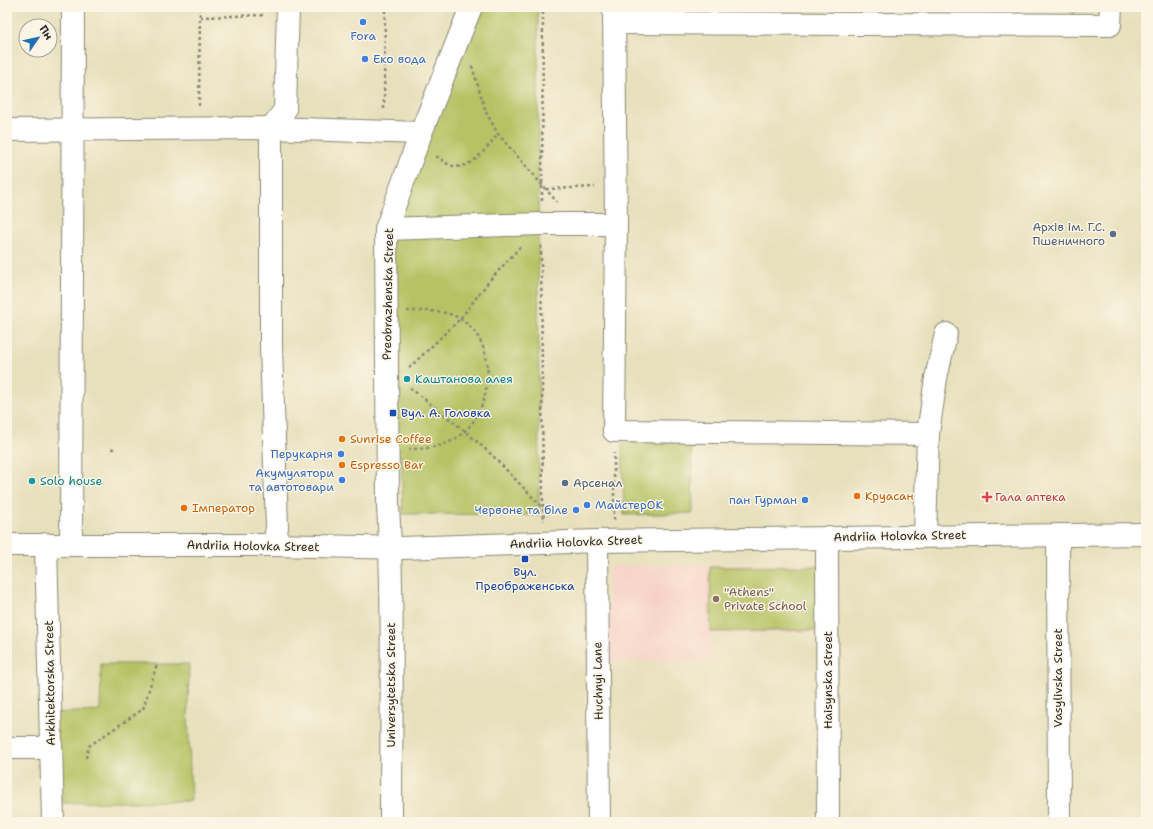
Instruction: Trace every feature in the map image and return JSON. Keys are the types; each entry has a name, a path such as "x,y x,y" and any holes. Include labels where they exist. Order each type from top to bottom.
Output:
{"street":[{"path":"71,545 73,7"},
{"name":"Preobrazhenska Street","path":"390,548 388,505 386,229 421,133 471,7"},
{"path":"928,434 614,431 616,187 614,15 1110,25 1111,7"},
{"path":"274,546 276,527 271,346 271,128 285,110 288,11"},
{"path":"7,130 271,128 421,133"},
{"path":"386,229 541,224 616,224"},
{"path":"925,536 928,434 936,378 946,334"},
{"name":"Andriia Holovka Street","path":"7,544 390,548 597,541 1146,534"},
{"name":"Vasylivska Street","path":"1058,535 1059,822"},
{"name":"Haisynska Street","path":"828,537 828,822"},
{"name":"Huchnyi Lane","path":"597,541 599,822"},
{"name":"Arkhitektorska Street","path":"46,544 53,822"},
{"name":"Universytetska Street","path":"390,548 391,822"},
{"path":"7,748 51,748"}],"path":[{"path":"199,128 200,7"},
{"path":"383,132 385,7"},
{"path":"543,7 541,224 544,523"},
{"path":"200,17 288,11"},
{"path":"482,102 498,134 542,186 555,200 578,220 586,224"},
{"path":"432,154 451,165 459,166 468,164 483,152 498,134"},
{"path":"545,189 616,187"},
{"path":"404,373 460,319 490,280 541,224"},
{"path":"414,311 444,313 456,316 473,329 484,349 488,385 485,400 480,411 465,431 446,444 415,449"},
{"path":"405,384 465,431 493,456 543,508"},
{"path":"614,431 614,524"},
{"path":"86,758 89,746 143,709 157,664"}],"shaded area":[{"name":"\"Athens\" Private School","path":"823,564 824,632 711,634 711,660 608,661 609,566"}],"green space":[{"path":"477,7 538,7 539,515 403,514 401,455 393,455 391,231"},
{"path":"691,440 693,513 624,515 622,443"},
{"path":"821,566 821,630 711,632 710,567"},
{"path":"101,664 189,664 188,709 191,801 63,803 50,713 100,711"}],"place":[{"name":"Fora","path":"363,22"},
{"name":"Еко вода","path":"365,59"},
{"name":"Архів ім. Г.С. Пшеничного","path":"1113,234"},
{"name":"Каштанова алея","path":"407,379"},
{"name":"Вул. А. Головка","path":"393,413"},
{"name":"Sunrise Coffee","path":"342,439"},
{"name":"Перукарня","path":"341,454"},
{"name":"Espresso Bar","path":"342,465"},
{"name":"Акумулятори та автотовари","path":"342,480"},
{"name":"Solo house","path":"32,481"},
{"name":"Арсенал","path":"565,483"},
{"name":"Круасан","path":"857,496"},
{"name":"Гала аптека","path":"987,497"},
{"name":"пан Гурман","path":"805,500"},
{"name":"МайстерОК","path":"587,505"},
{"name":"Імператор","path":"184,508"},
{"name":"Червоне та біле","path":"576,510"},
{"name":"Вул. Преображенська","path":"525,559"},
{"name":"\"Athens\" Private School","path":"716,599"}]}
